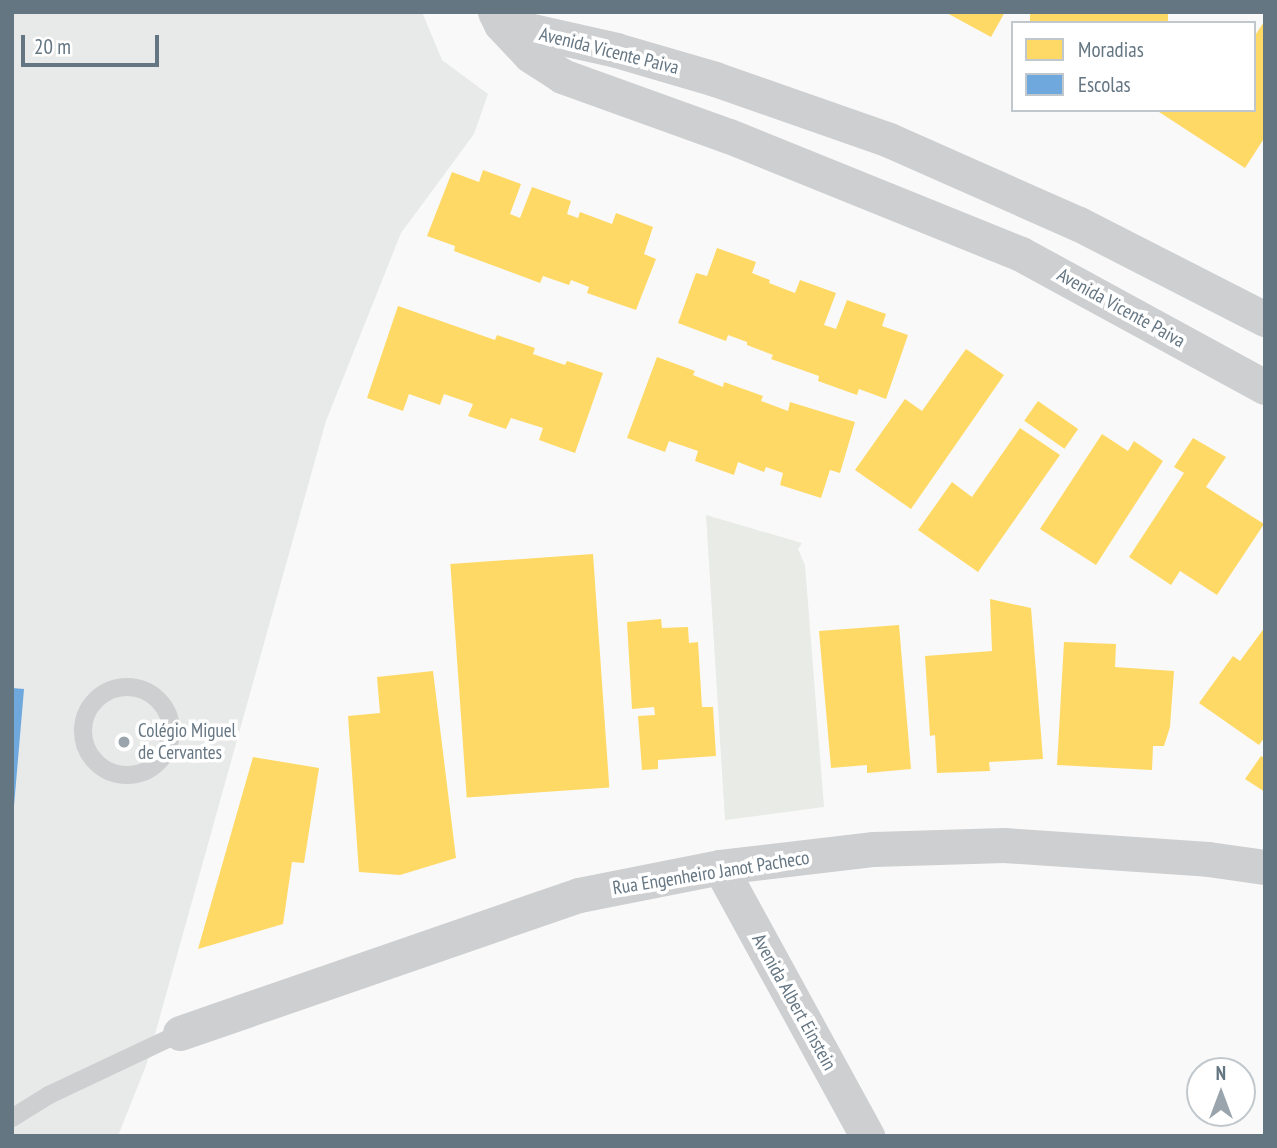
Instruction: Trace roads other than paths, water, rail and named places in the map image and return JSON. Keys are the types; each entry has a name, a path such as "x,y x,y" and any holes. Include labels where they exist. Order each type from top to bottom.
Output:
{"street":[{"name":"Avenida Vicente Paiva","path":"498,18 715,79 889,140 1079,225 1265,320"},
{"name":"Avenida Vicente Paiva","path":"498,18 530,55 562,76 729,136 1021,254 1265,387"},
{"name":"Rua Engenheiro Janot Pacheco","path":"180,1033 579,895 720,867 874,849 1004,845 1208,859 1265,867"},
{"name":"Avenida Albert Einstein","path":"720,867 867,1136"}],"lane":[{"path":"114,688 140,688 152,694 162,704 172,727 165,753 157,764 144,772 127,775 112,773 97,765 83,740 85,714 92,703 114,688"},
{"path":"12,1118 49,1095 180,1033"}],"place":[{"name":"Colégio Miguel de Cervantes","path":"124,742"}]}
